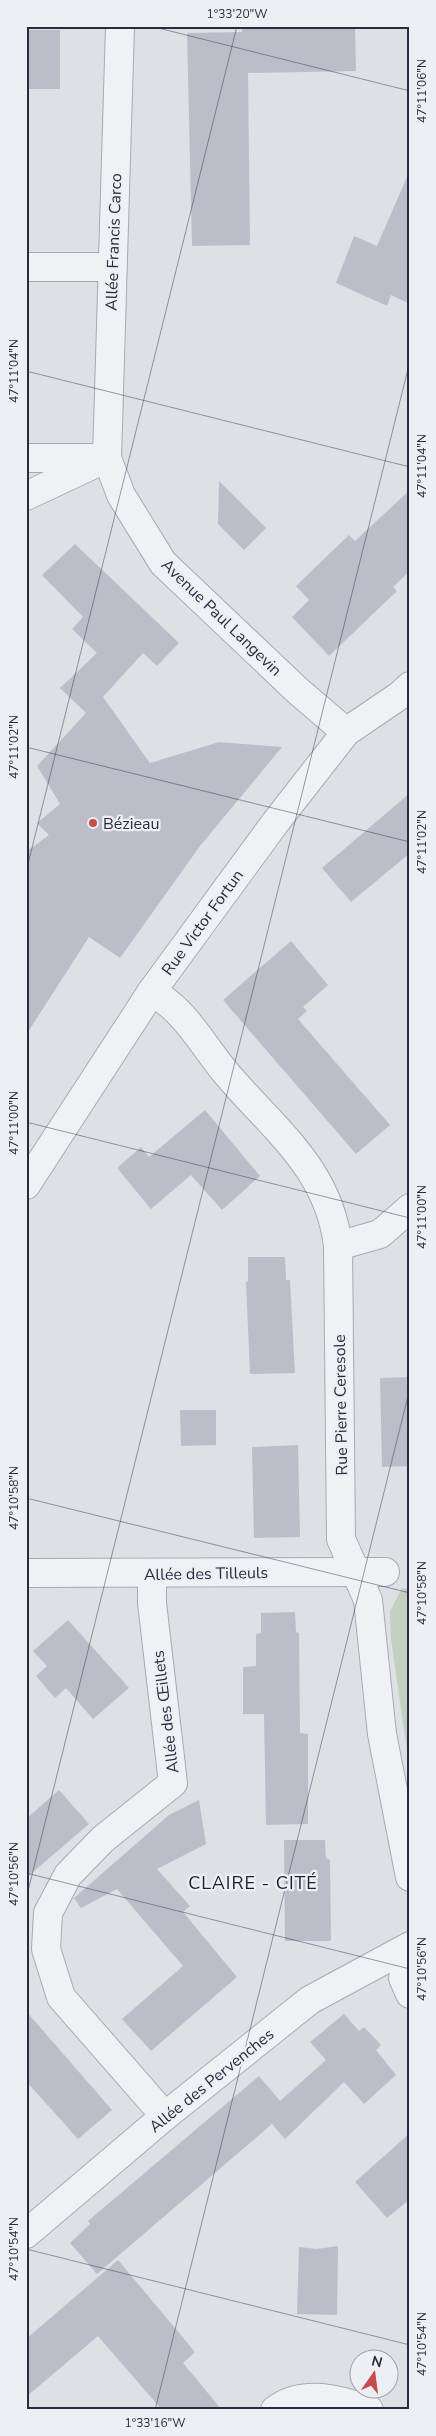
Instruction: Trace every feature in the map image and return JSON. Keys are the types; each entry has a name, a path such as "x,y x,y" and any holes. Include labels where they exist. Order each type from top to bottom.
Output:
{"street":[{"name":"Allée Francis Carco","path":"107,458 120,26"},
{"path":"26,267 112,267"},
{"path":"26,458 107,458"},
{"path":"26,496 107,458"},
{"name":"Avenue Paul Langevin","path":"107,458 121,495 163,563 298,691 346,732"},
{"name":"Rue Victor Fortun","path":"26,1185 152,991 270,830 346,732 400,696 410,686"},
{"name":"Rue Pierre Ceresole","path":"152,991 177,1010 226,1074 285,1138 312,1171 326,1195 336,1224 338,1246 341,1539 368,1600 382,1734 410,1877"},
{"path":"338,1246 380,1234 410,1208"},
{"name":"Allée des Tilleuls","path":"26,1573 385,1572"},
{"name":"Allée des Œillets","path":"152,1574 152,1603 173,1783 103,1839 68,1875 48,1913 46,1949 61,1997 165,2116"},
{"name":"Allée des Pervenches","path":"26,2234 165,2116 310,2000 410,1946"},
{"path":"410,1952 403,1978 410,1994"},
{"path":"275,2410 284,2403 308,2398 342,2400 369,2410"}],"green space":[{"path":"402,1588 410,1589 410,1772 391,1639 390,1611"}],"building":[{"path":"242,26 355,26 356,71 248,73 250,245 192,246 187,33 242,32"},
{"path":"26,30 60,30 60,89 26,89"},
{"path":"410,170 410,304 391,295 387,306 336,283 354,236 377,246"},
{"path":"219,481 266,528 244,550 218,524"},
{"path":"410,490 410,571 393,587 397,591 329,656 292,617 309,600 296,586 349,535 355,541"},
{"path":"75,544 179,643 157,666 143,653 103,697 150,763 219,742 282,747 200,846 120,958 89,937 26,1035 26,852 49,835 37,823 60,804 37,766 86,713 60,688 97,653 72,629 83,617 42,575"},
{"path":"410,793 410,853 351,902 322,868"},
{"path":"291,941 328,985 303,1007 307,1011 298,1019 390,1125 356,1154 223,1000"},
{"path":"205,1110 260,1176 222,1210 191,1175 151,1209 117,1168 141,1147 149,1157"},
{"path":"248,1257 285,1257 286,1280 290,1280 295,1373 250,1374 246,1282 248,1281"},
{"path":"410,1377 410,1466 382,1467 380,1378"},
{"path":"180,1410 216,1410 216,1445 181,1446"},
{"path":"298,1445 300,1537 254,1538 252,1447"},
{"path":"295,1612 296,1632 299,1633 300,1733 308,1734 308,1824 266,1825 264,1714 243,1714 243,1667 256,1666 256,1634 261,1633 261,1613"},
{"path":"68,1620 129,1688 93,1719 66,1688 55,1698 36,1676 47,1666 33,1651"},
{"path":"59,1790 89,1824 26,1878 26,1819"},
{"path":"199,1800 206,1844 157,1869 190,1906 183,1912 237,1977 151,2051 122,2019 183,1966 117,1889 81,1908 74,1898 169,1815"},
{"path":"284,1840 325,1840 326,1858 330,1860 331,1941 285,1941"},
{"path":"26,2011 112,2110 78,2139 26,2081"},
{"path":"344,2014 359,2031 364,2027 381,2045 376,2050 396,2075 364,2104 344,2082 285,2139 272,2124 97,2274 70,2243 90,2224 88,2221 259,2076 280,2101 326,2060 310,2042"},
{"path":"410,2133 410,2199 387,2218 355,2182"},
{"path":"338,2246 337,2315 297,2314 299,2247 317,2249"},
{"path":"118,2260 195,2352 183,2363 222,2410 162,2410 98,2336 26,2397 26,2339"}],"place":[{"name":"Bézieau","path":"93,823"}],"district":[{"name":"CLAIRE - CITÉ","path":"253,1883"}]}
